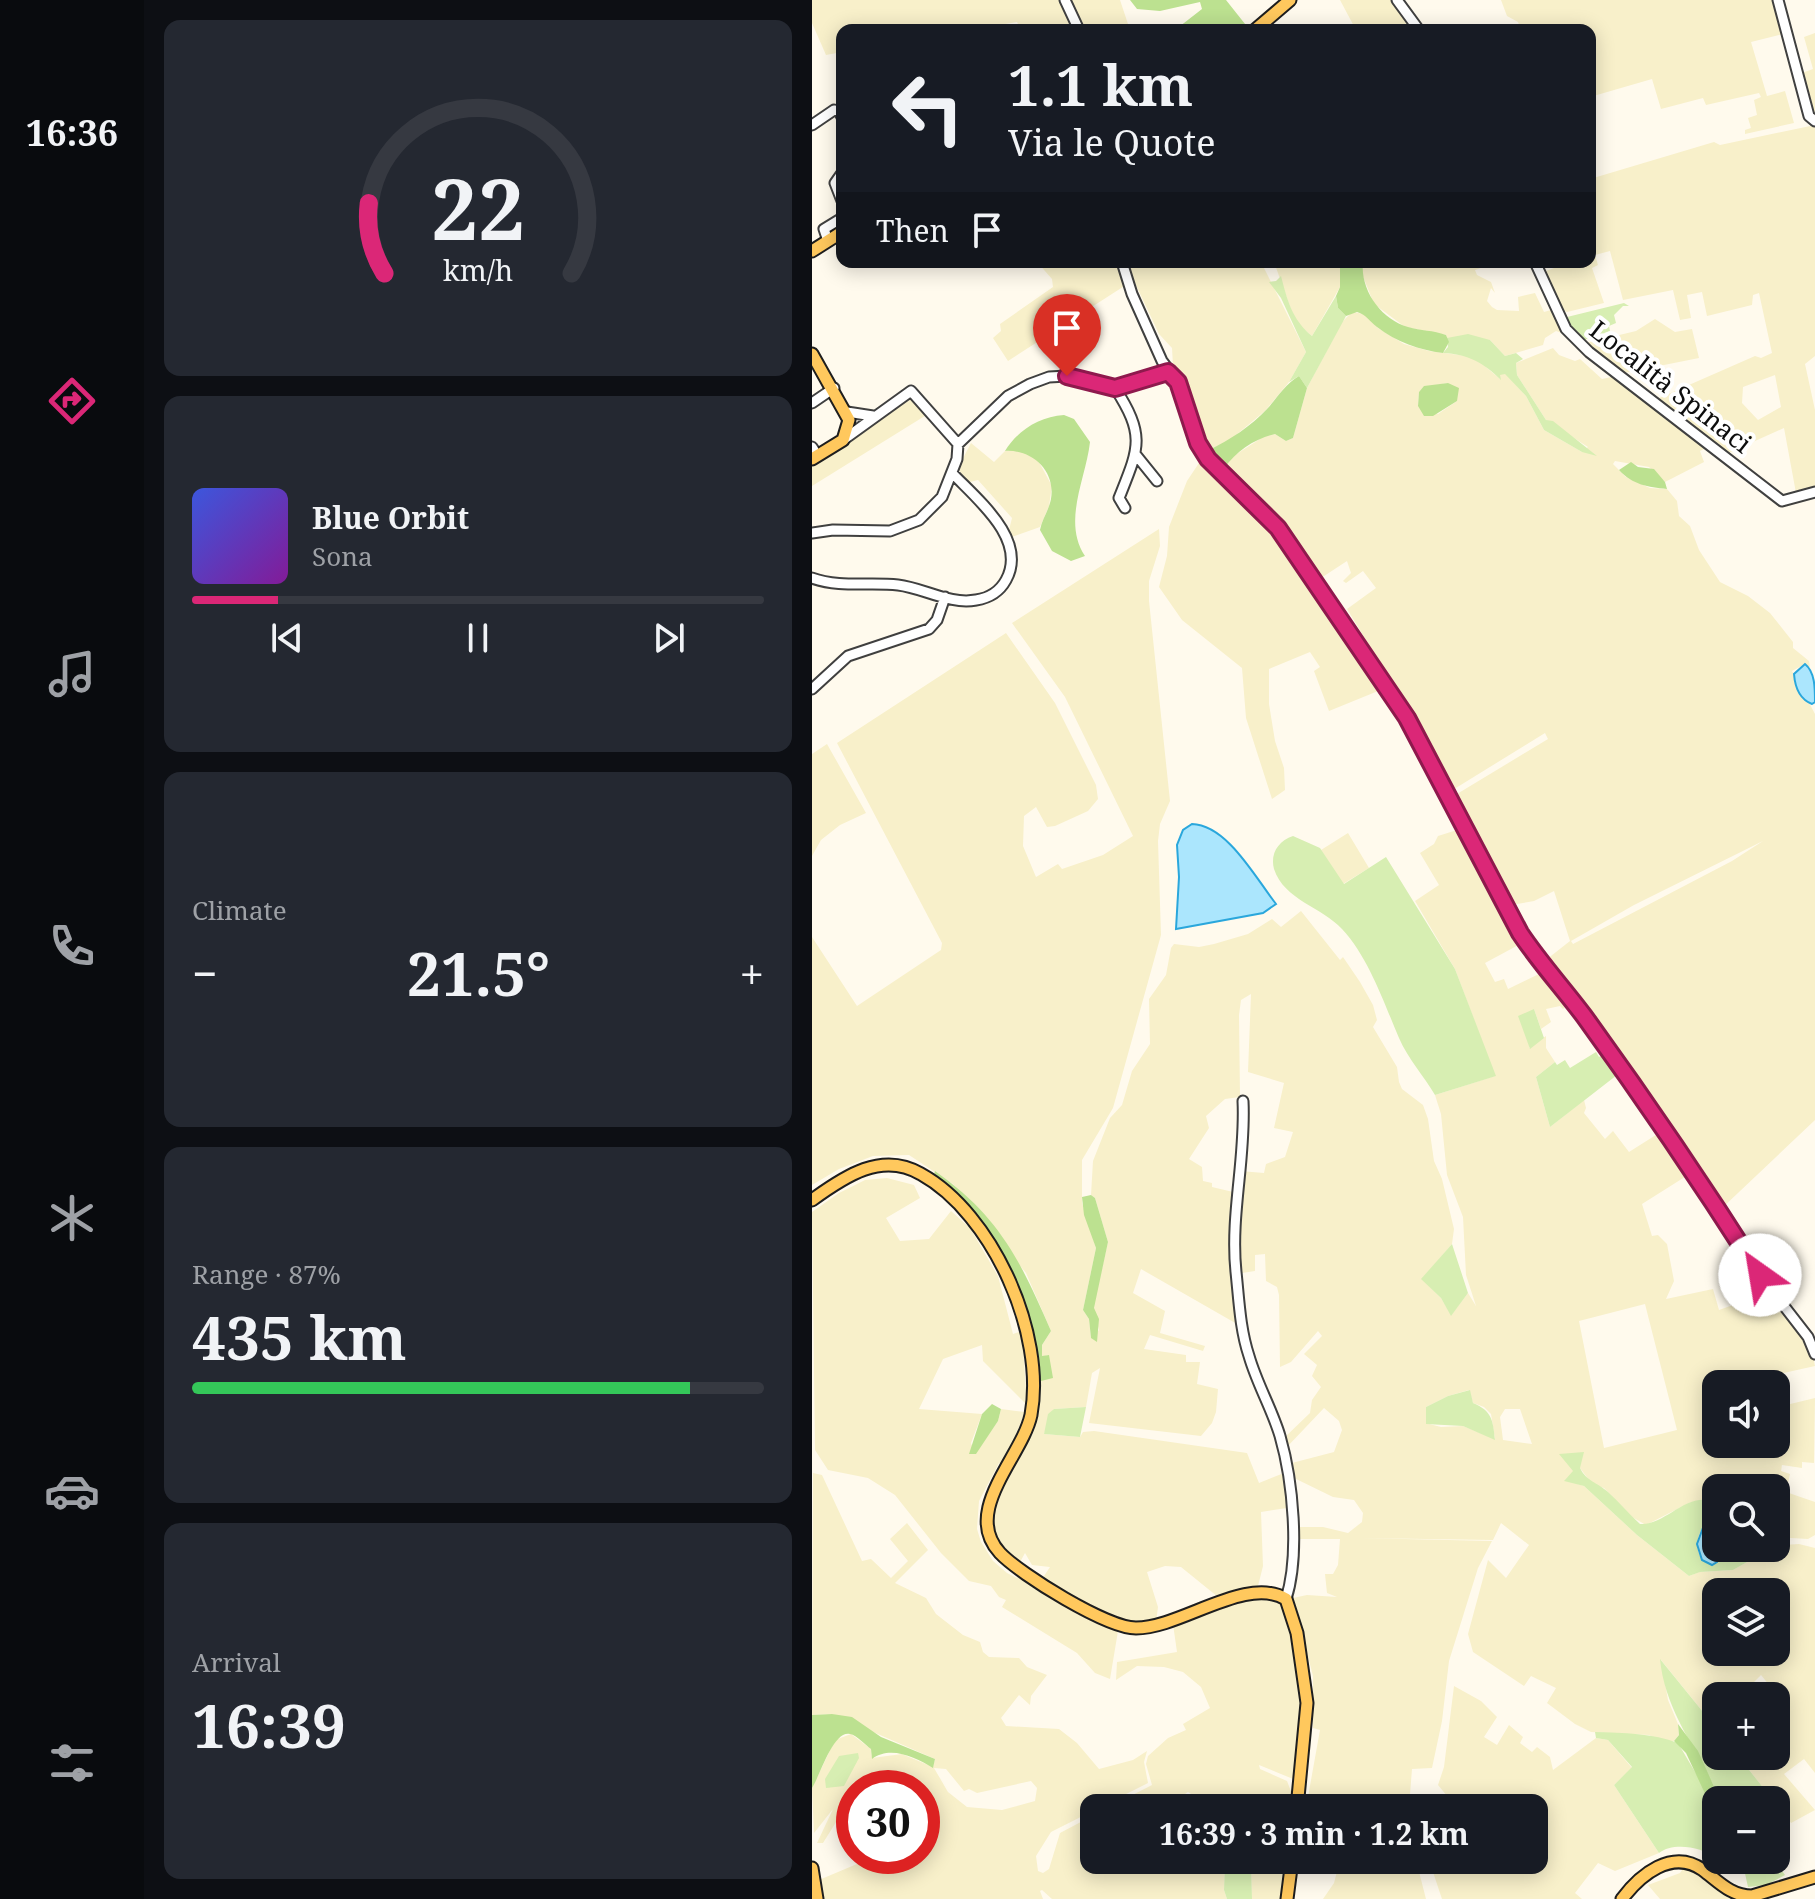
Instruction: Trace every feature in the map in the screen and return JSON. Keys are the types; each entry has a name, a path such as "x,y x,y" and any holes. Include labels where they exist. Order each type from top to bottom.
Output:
{"main road":[{"path":"1262,24 1290,0"},
{"path":"812,251 836,236"},
{"path":"812,354 848,416 843,440 813,452"},
{"path":"812,1200 861,1169 885,1164 910,1167 959,1203 997,1253 1021,1312 1028,1340 1032,1399 1031,1416 1018,1449 989,1507 992,1541 1010,1561 1095,1616 1135,1628 1173,1622 1238,1597 1272,1592 1286,1599 1297,1633 1307,1703 1298,1794"},
{"path":"1622,1899 1649,1870 1667,1863 1694,1865 1741,1896 1752,1896 1815,1877"},
{"path":"812,1868 817,1899"},
{"path":"1287,1899 1290,1874"}],"street":[{"path":"1065,0 1076,24"},
{"path":"1397,0 1415,24"},
{"path":"1778,0 1809,116 1815,121"},
{"path":"812,125 836,110"},
{"path":"828,241 824,229 836,222"},
{"path":"1124,268 1132,294 1168,372 1178,382 1198,443 1208,459 1278,528 1407,718 1533,953 1584,1016 1760,1275 1808,1337 1815,1354"},
{"name":"Località Spinaci","path":"1538,268 1566,329 1589,352 1782,501 1815,492"},
{"path":"812,533 833,530 890,531 904,528 931,511 942,497 952,473 958,444 1008,396 1049,377 1067,376 1115,388 1168,372"},
{"path":"812,403 834,388"},
{"path":"1115,388 1132,415 1137,434 1136,455 1119,498 1125,508"},
{"path":"843,440 911,391 958,444"},
{"path":"848,416 876,415"},
{"path":"848,416 864,424"},
{"path":"1136,455 1157,481"},
{"path":"812,578 830,583 899,585 963,601 988,597 1004,583 1013,561 1013,551 1002,530 952,473"},
{"path":"812,689 848,656 929,629 937,620 945,597"},
{"path":"1243,1101 1245,1125 1238,1178 1235,1267 1249,1358 1280,1435 1289,1477 1294,1575 1286,1599"}],"shaded area":[{"path":"812,0 1061,0 1072,24 836,24 836,53 826,55 812,23"},
{"path":"1068,0 1120,0 1128,24 1079,24"},
{"path":"1340,0 1393,0 1411,24 1353,24"},
{"path":"1501,0 1774,0 1783,34 1751,42 1767,96 1785,91 1794,123 1745,134 1745,130 1751,128 1748,118 1757,115 1754,100 1761,97 1759,93 1706,105 1703,98 1661,109 1652,79 1596,95 1596,24 1519,24 1507,16"},
{"path":"1815,33 1813,118 1799,74 1813,69 1804,37"},
{"path":"1815,125 1815,356 1805,364 1815,410 1815,488 1796,493 1784,428 1726,454 1657,399 1755,356 1761,358 1772,353 1759,293 1753,295 1752,305 1707,316 1702,292 1687,295 1691,318 1680,320 1673,290 1623,300 1610,251 1596,255 1596,177 1714,142 1720,145","holes":["1775,375 1781,407 1758,420 1742,403 1743,387"]},
{"path":"1042,268 1121,268 1129,283 1008,361 993,338 1001,331 1000,324 1053,287 1052,279"},
{"path":"1128,268 1264,268 1306,352 1289,382 1265,411 1230,440 1209,450 1187,386 1173,366 1172,348 1159,334"},
{"path":"1276,268 1340,268 1340,287 1312,336 1300,326"},
{"path":"1362,268 1481,268 1475,270 1477,275 1491,282 1495,293 1491,288 1487,301 1492,307 1519,311 1518,297 1535,293 1544,312 1551,310 1568,335 1556,331 1545,338 1543,345 1505,356 1490,340 1447,338 1446,335 1405,327 1374,304"},
{"path":"1554,268 1592,268 1604,303 1567,312 1559,309 1543,272"},
{"path":"1352,312 1365,314 1378,328 1404,344 1467,356 1480,362 1500,379 1500,374 1505,373 1526,396 1544,430 1582,452 1588,447 1546,420 1517,375 1516,363 1553,348 1559,355 1575,361 1580,359 1602,379 1616,376 1708,447 1700,451 1704,462 1665,482 1649,467 1615,461 1613,464 1626,477 1650,488 1667,489 1677,501 1679,516 1690,526 1699,550 1720,582 1748,596 1770,613 1793,642 1793,648 1809,661 1810,667 1805,664 1792,671 1815,714 1815,1120 1720,1210 1542,963 1570,941 1554,891 1534,901 1511,905 1452,797 1548,739 1545,733 1451,791 1414,724 1375,667 1380,663 1347,609 1376,588 1363,571 1346,583 1343,581 1351,573 1347,561 1318,580 1291,537 1224,468 1232,457 1263,437 1275,434 1286,441 1293,438 1307,388 1342,322","holes":["1448,383 1457,401 1438,414 1418,406 1419,392 1424,387","1763,841 1732,861 1573,944 1571,941 1634,905"]},
{"path":"1655,319 1675,332 1692,329 1699,358 1624,373 1586,343 1636,331"},
{"path":"913,398 928,414 812,486 812,462"},
{"path":"971,443 994,462 1005,451 1014,449 1028,453 1039,462 1052,486 1049,506 1040,527 1012,537 1009,530 1012,518 978,480 966,483 958,468"},
{"path":"1203,457 1290,548 1383,689 1329,711 1314,671 1320,667 1310,652 1269,669 1269,704 1275,741 1284,768 1285,790 1272,799 1246,718 1242,668 1182,620 1159,587 1167,556 1169,527 1187,481"},
{"path":"1159,529 1160,546 1149,581 1149,601 1170,801 1160,824 1158,841 1161,935 1113,1108 1082,1160 1082,1203 1096,1248 1083,1310 1089,1319 1091,1338 1099,1330 1093,1308 1108,1242 1095,1198 1091,1195 1093,1161 1110,1118 1122,1105 1132,1071 1150,1044 1149,999 1166,975 1171,948 1174,944 1199,947 1214,944 1248,934 1272,919 1281,927 1301,911 1340,960 1343,957 1360,982 1373,1005 1377,1020 1373,1027 1397,1067 1402,1089 1423,1105 1428,1119 1434,1161 1442,1179 1454,1229 1452,1244 1422,1279 1441,1298 1451,1315 1468,1293 1476,1306 1466,1275 1463,1217 1447,1175 1441,1114 1435,1095 1495,1076 1455,969 1415,901 1439,885 1420,853 1434,844 1438,836 1457,830 1481,872 1486,870 1524,942 1485,963 1495,982 1504,979 1508,989 1543,972 1570,1002 1563,1009 1560,1006 1546,1009 1551,1022 1541,1029 1534,1009 1529,1048 1546,1036 1546,1048 1555,1062 1536,1077 1550,1127 1584,1100 1584,1113 1605,1139 1613,1131 1629,1152 1659,1133 1688,1175 1642,1204 1652,1236 1658,1235 1667,1244 1674,1281 1666,1299 1713,1289 1719,1310 1733,1305 1735,1289 1764,1284 1811,1347 1815,1366 1790,1372 1702,1370 1702,1458 1790,1458 1790,1404 1815,1398 1814,1463 1802,1462 1802,1468 1782,1465 1781,1471 1790,1474 1702,1474 1702,1500 1689,1503 1646,1525 1632,1517 1604,1488 1592,1484 1580,1468 1565,1480 1584,1486 1637,1535 1689,1576 1699,1572 1733,1570 1747,1562 1790,1562 1790,1545 1815,1548 1815,1773 1804,1759 1790,1770 1790,1682 1767,1682 1761,1675 1754,1682 1702,1682 1702,1711 1661,1660 1668,1700 1679,1735 1674,1741 1663,1742 1649,1735 1591,1732 1547,1703 1556,1688 1531,1676 1524,1686 1473,1652 1468,1634 1488,1560 1506,1578 1529,1545 1501,1523 1493,1540 1360,1538 1492,1541 1478,1568 1449,1661 1442,1721 1432,1768 1412,1769 1410,1794 1309,1794 1320,1730 1313,1728 1313,1676 1293,1598 1307,1595 1337,1597 1327,1593 1325,1574 1333,1574 1338,1565 1340,1539 1293,1539 1293,1527 1323,1527 1348,1533 1362,1522 1363,1513 1354,1500 1333,1497 1292,1477 1288,1464 1334,1452 1342,1430 1339,1421 1324,1408 1286,1448 1283,1439 1310,1413 1312,1400 1321,1387 1312,1376 1317,1365 1304,1354 1322,1336 1318,1331 1291,1362 1280,1367 1279,1295 1277,1287 1266,1281 1265,1254 1255,1255 1255,1271 1242,1273 1241,1269 1237,1269 1240,1171 1264,1173 1266,1164 1285,1157 1293,1132 1274,1128 1284,1083 1248,1072 1251,994 1241,1000 1239,1015 1240,1097 1225,1099 1206,1116 1209,1128 1189,1159 1202,1167 1203,1181 1212,1183 1212,1187 1233,1192 1232,1263 1237,1324 1141,1269 1133,1293 1165,1311 1160,1333 1205,1346 1203,1351 1150,1335 1144,1349 1186,1355 1186,1362 1200,1362 1197,1384 1218,1389 1212,1423 1201,1436 1089,1423 1100,1368 1092,1373 1086,1407 1054,1409 1044,1434 1080,1437 1083,1432 1094,1431 1247,1453 1259,1483 1284,1473 1287,1508 1261,1512 1263,1566 1258,1586 1218,1597 1181,1567 1165,1566 1147,1572 1158,1607 1156,1622 1138,1624 1117,1621 1085,1607 1042,1579 1050,1567 1032,1565 1025,1553 1019,1564 1008,1557 990,1530 993,1500 1034,1423 1038,1386 1048,1355 1042,1357 1042,1345 1051,1331 1026,1273 953,1184 909,1155 873,1156 839,1169 812,1185 812,937 857,1006 941,950 942,943 837,743 1006,633 1055,703 1096,785 1098,799 1088,811 1055,826 1047,827 1036,807 1024,816 1023,846 1036,877 1058,864 1062,869 1103,855 1133,836 1065,697 1012,623","holes":["1645,1304 1677,1430 1604,1448 1579,1321","1469,1390 1473,1403 1491,1414 1495,1439 1463,1426 1429,1424 1426,1407","1505,1409 1520,1409 1532,1444 1503,1440 1500,1417"]},
{"path":"827,744 866,813 840,825 821,840 812,856 812,754"},
{"path":"1348,833 1369,868 1343,884 1321,850"},
{"path":"887,1178 914,1185 920,1198 886,1218 900,1241 929,1239 951,1211 970,1228 998,1276 1013,1334 1022,1331 1027,1405 983,1361 982,1345 943,1359 919,1409 982,1414 971,1443 975,1454 998,1421 1001,1409 1025,1412 1004,1465 999,1463 979,1501 977,1529 981,1542 993,1561 1007,1573 1017,1578 1019,1573 1098,1623 1118,1631 1110,1679 1095,1673 1077,1653 1002,1607 1006,1600 999,1597 991,1586 969,1581 941,1553 895,1495 868,1478 828,1470 815,1450 812,1212 865,1180"},
{"path":"813,1473 822,1475 862,1561 871,1559 891,1578 908,1561 890,1539 907,1523 928,1550 895,1583 926,1598 936,1614 963,1635 980,1642 983,1652 989,1657 1019,1658 1027,1667 1047,1675 1031,1696 1030,1705 1019,1695 1001,1718 1006,1726 1059,1729 1077,1743 1099,1769 1133,1760 1147,1751 1144,1762 1148,1783 1126,1794 1080,1794 1080,1817 1051,1832 1036,1856 1038,1871 1043,1873 1049,1869 1060,1833 1080,1822 1080,1874 1225,1874 1227,1899 1052,1899 1042,1890 1043,1899 821,1899 819,1880 836,1873 940,1874 940,1778 948,1792 967,1807 1002,1810 1035,1801 1037,1788 1031,1781 977,1793 969,1789 964,1791 946,1769 836,1770 836,1822 823,1843 817,1843 833,1809 814,1833 812,1788 835,1740 851,1734 871,1749 872,1758 902,1754 933,1767 935,1759 832,1714 812,1715"},
{"path":"1790,1493 1815,1502 1815,1535 1808,1539 1790,1538"},
{"path":"1252,1596 1276,1597 1291,1611 1308,1703 1298,1781 1259,1765 1260,1769 1287,1781 1292,1794 1134,1794 1152,1785 1146,1764 1148,1756 1168,1738 1186,1730 1183,1724 1210,1708 1201,1687 1183,1672 1164,1667 1137,1666 1116,1680 1117,1662 1177,1652 1173,1624"},
{"path":"1454,1686 1481,1701 1497,1717 1484,1737 1497,1745 1509,1725 1523,1737 1520,1743 1532,1752 1537,1747 1550,1757 1553,1770 1596,1738 1608,1740 1632,1768 1614,1785 1659,1853 1615,1871 1598,1863 1575,1893 1582,1899 1442,1899 1434,1874 1548,1874 1548,1794 1445,1794 1438,1785 1444,1767"},
{"path":"1749,1770 1789,1770 1784,1774 1815,1810 1791,1823 1790,1786 1762,1786"},
{"path":"1685,1866 1737,1899 1660,1899 1648,1885 1680,1873"},
{"path":"1251,1874 1287,1874 1283,1899 1252,1899"},
{"path":"1336,1874 1420,1874 1426,1899 1323,1899"}],"green space":[{"path":"1130,0 1226,0 1245,24 1183,24 1202,9 1200,2 1160,11 1137,9"},
{"path":"1340,268 1363,268 1369,293 1381,310 1408,327 1446,335 1449,342 1443,353 1400,341 1360,313 1346,316 1338,308 1336,296 1340,287"},
{"path":"1281,276 1295,316 1312,336 1336,296 1338,308 1346,316 1307,388 1299,376 1289,382 1306,352 1281,298 1269,282"},
{"path":"1624,303 1629,306 1623,306 1614,315 1616,323 1609,326 1610,331 1581,341 1563,318"},
{"path":"1468,334 1490,340 1505,356 1516,353 1523,359 1516,363 1517,375 1546,420 1553,421 1597,456 1582,452 1544,430 1526,396 1505,374 1500,375 1501,380 1475,360 1443,353 1448,347 1447,338"},
{"path":"1299,376 1307,388 1293,438 1286,441 1275,434 1253,442 1224,468 1209,450 1254,421"},
{"path":"1448,383 1459,388 1457,401 1433,416 1424,416 1418,406 1419,392 1424,386"},
{"path":"1064,415 1074,419 1090,442 1075,514 1078,543 1085,556 1071,561 1052,551 1040,530 1051,499 1050,479 1040,463 1032,458 1015,451 1005,451 1030,426"},
{"path":"1631,462 1638,467 1654,469 1667,489 1641,484 1624,475 1619,470"},
{"path":"1293,836 1320,848 1344,884 1386,857 1455,969 1496,1076 1435,1095 1403,1046 1375,981 1352,941 1334,921 1295,896 1279,880 1274,869 1274,853 1283,841"},
{"path":"1534,1009 1544,1038 1530,1049 1518,1016"},
{"path":"1596,1052 1599,1057 1604,1054 1617,1075 1550,1127 1536,1077 1555,1062 1557,1065 1565,1060 1570,1068"},
{"path":"935,1171 976,1205 992,1223 1029,1283 1051,1331 1042,1345 1042,1356 1049,1355 1053,1378 1041,1381 1038,1386 1021,1301 1006,1261 978,1217 933,1178"},
{"path":"1091,1195 1095,1198 1108,1242 1094,1308 1099,1319 1097,1342 1091,1338 1089,1319 1083,1310 1096,1248 1084,1215 1082,1197"},
{"path":"1452,1244 1468,1293 1451,1316 1441,1298 1421,1279"},
{"path":"1470,1390 1473,1403 1490,1417 1495,1440 1463,1426 1426,1424 1426,1407"},
{"path":"992,1404 1001,1409 998,1421 976,1454 969,1454 982,1414"},
{"path":"1086,1407 1080,1437 1044,1434 1048,1414 1054,1409"},
{"path":"1584,1452 1580,1468 1583,1473 1608,1492 1640,1524 1659,1520 1687,1504 1702,1500 1702,1529 1697,1546 1702,1562 1747,1562 1733,1570 1700,1572 1689,1576 1637,1535 1584,1486 1564,1481 1573,1471 1559,1454"},
{"path":"1660,1659 1702,1711 1702,1763 1676,1714 1663,1678"},
{"path":"812,1715 852,1717 881,1737 935,1759 933,1768 895,1753 872,1759 871,1749 850,1734 838,1739 833,1746 812,1788"},
{"path":"1678,1724 1698,1751 1702,1770 1707,1770 1714,1786 1702,1787 1686,1753 1674,1741 1679,1735"},
{"path":"1595,1732 1627,1733 1678,1743 1703,1786 1702,1851 1688,1847 1659,1853 1614,1785 1632,1767 1608,1740 1596,1738"},
{"path":"858,1753 859,1758 853,1770 836,1770 836,1787 826,1788 825,1779 839,1756"},
{"path":"1706,1770 1749,1770 1762,1786 1714,1786"},
{"path":"1225,1874 1251,1874 1252,1899 1227,1899"},
{"path":"1745,1874 1785,1875 1766,1885 1748,1887"}],"water":[{"path":"1805,664 1814,681 1815,702 1812,704 1801,696 1794,674"},
{"path":"1192,824 1217,833 1228,843 1276,904 1263,913 1176,929 1177,845 1183,830"},
{"path":"1702,1530 1702,1560 1697,1544"}],"route":[{"path":"1067,376 1115,388 1168,372 1178,382 1198,443 1208,459 1264,513 1298,554 1407,718 1520,933 1539,962 1584,1016 1760,1275"}]}
